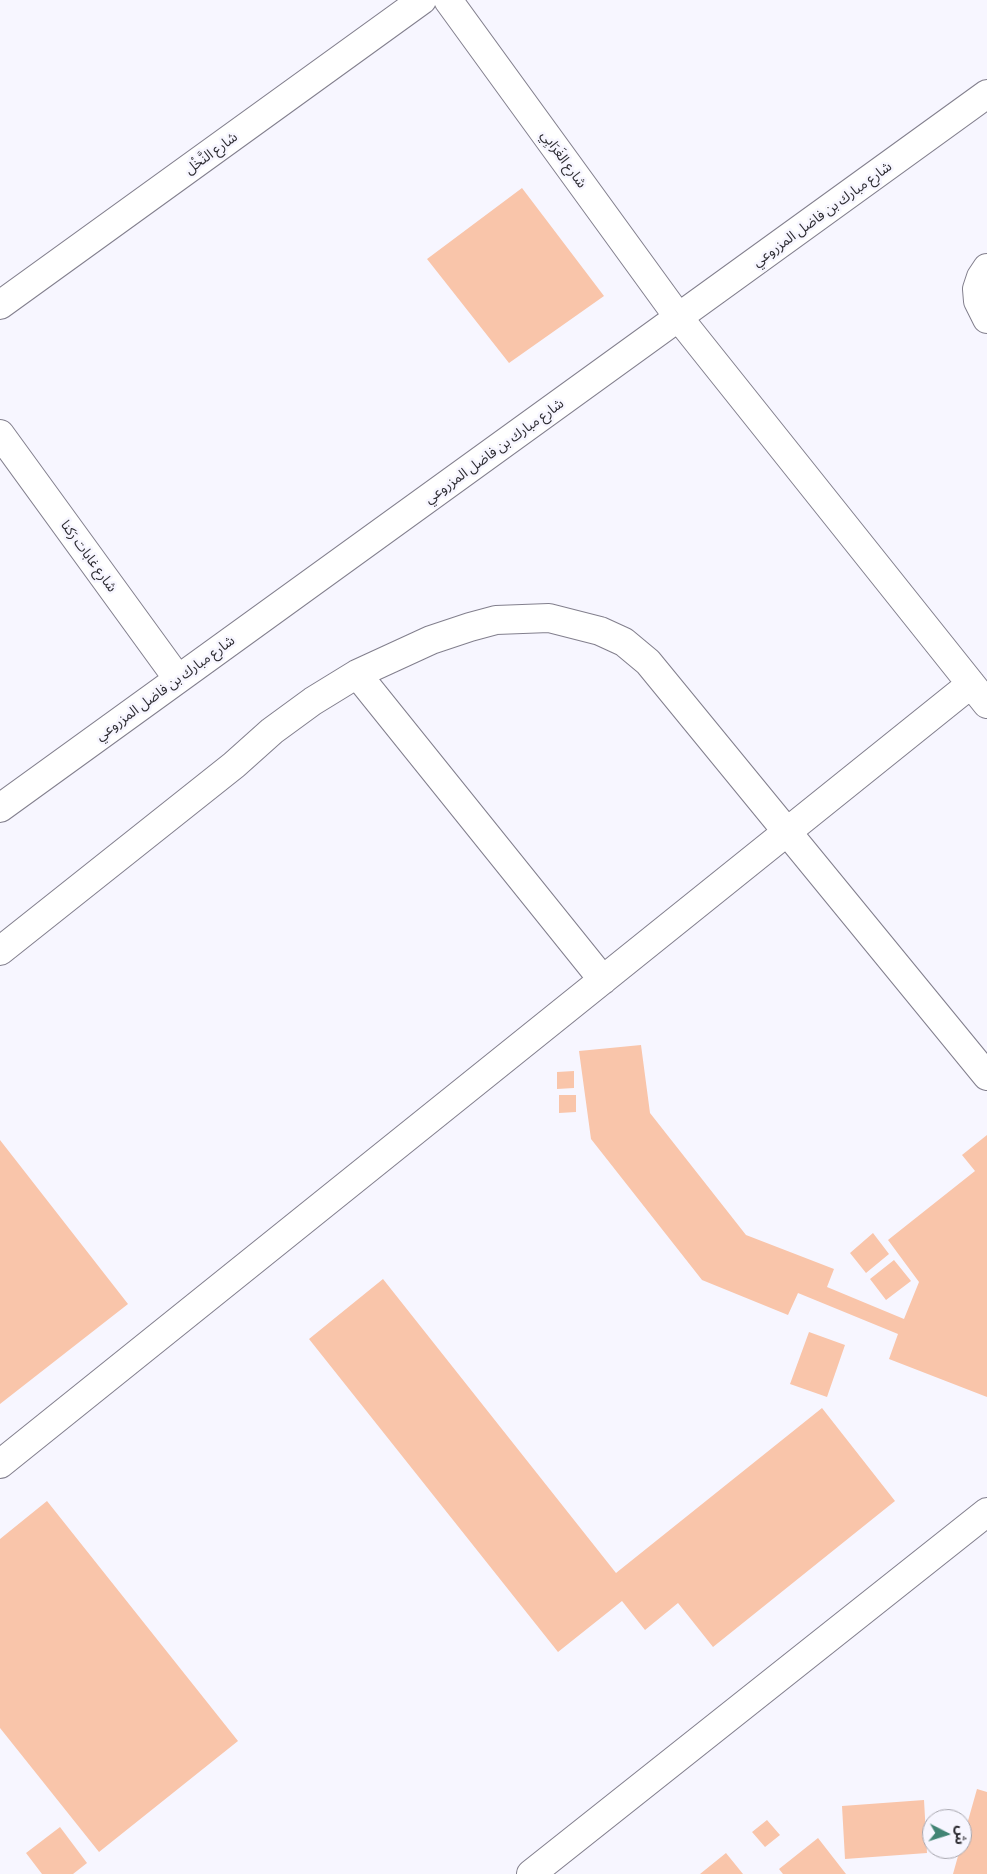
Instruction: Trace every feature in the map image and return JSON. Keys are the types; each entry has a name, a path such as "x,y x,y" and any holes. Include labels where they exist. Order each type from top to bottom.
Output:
{"street":[{"name":"شارع النَّخْل","path":"0,305 422,0"},
{"name":"شارع الغَرَابِي","path":"448,0 679,318 979,694"},
{"name":"شارع مبارك بن فاضل المزروعي","path":"0,808 987,94"},
{"path":"987,268 981,277 977,289 978,301 987,319"},
{"name":"شارع غابات رَكنا","path":"0,434 178,679"},
{"path":"0,951 234,765 272,731 313,701 357,674 431,640 496,620 549,618 600,630 624,642 648,662 786,833 987,1076"},
{"path":"357,674 603,980"},
{"path":"0,1464 786,833 979,694"},
{"path":"531,1874 987,1512"}],"building":[{"path":"522,188 604,296 509,363 427,259"},
{"path":"641,1045 650,1113 746,1235 834,1269 827,1287 904,1319 919,1282 888,1240 975,1171 962,1155 987,1135 987,1397 889,1359 898,1334 798,1293 788,1315 702,1280 591,1139 579,1051"},
{"path":"574,1071 574,1088 557,1089 557,1072"},
{"path":"559,1095 576,1095 576,1112 559,1113"},
{"path":"0,1140 128,1304 0,1404"},
{"path":"873,1233 889,1254 866,1273 850,1253"},
{"path":"894,1260 911,1281 886,1300 870,1279"},
{"path":"383,1279 616,1573 822,1408 895,1501 713,1647 678,1603 645,1630 622,1601 558,1652 309,1339"},
{"path":"809,1332 845,1345 827,1397 790,1384"},
{"path":"47,1501 238,1741 99,1852 0,1728 0,1539"},
{"path":"977,1789 987,1792 987,1874 953,1874 957,1859 972,1859 971,1809"},
{"path":"924,1800 925,1809 922,1809 922,1853 845,1859 842,1806"},
{"path":"767,1820 780,1835 765,1847 752,1832"},
{"path":"60,1827 87,1863 73,1874 42,1874 26,1853"},
{"path":"818,1838 846,1874 783,1874 779,1869"},
{"path":"726,1853 743,1874 700,1874"}]}
